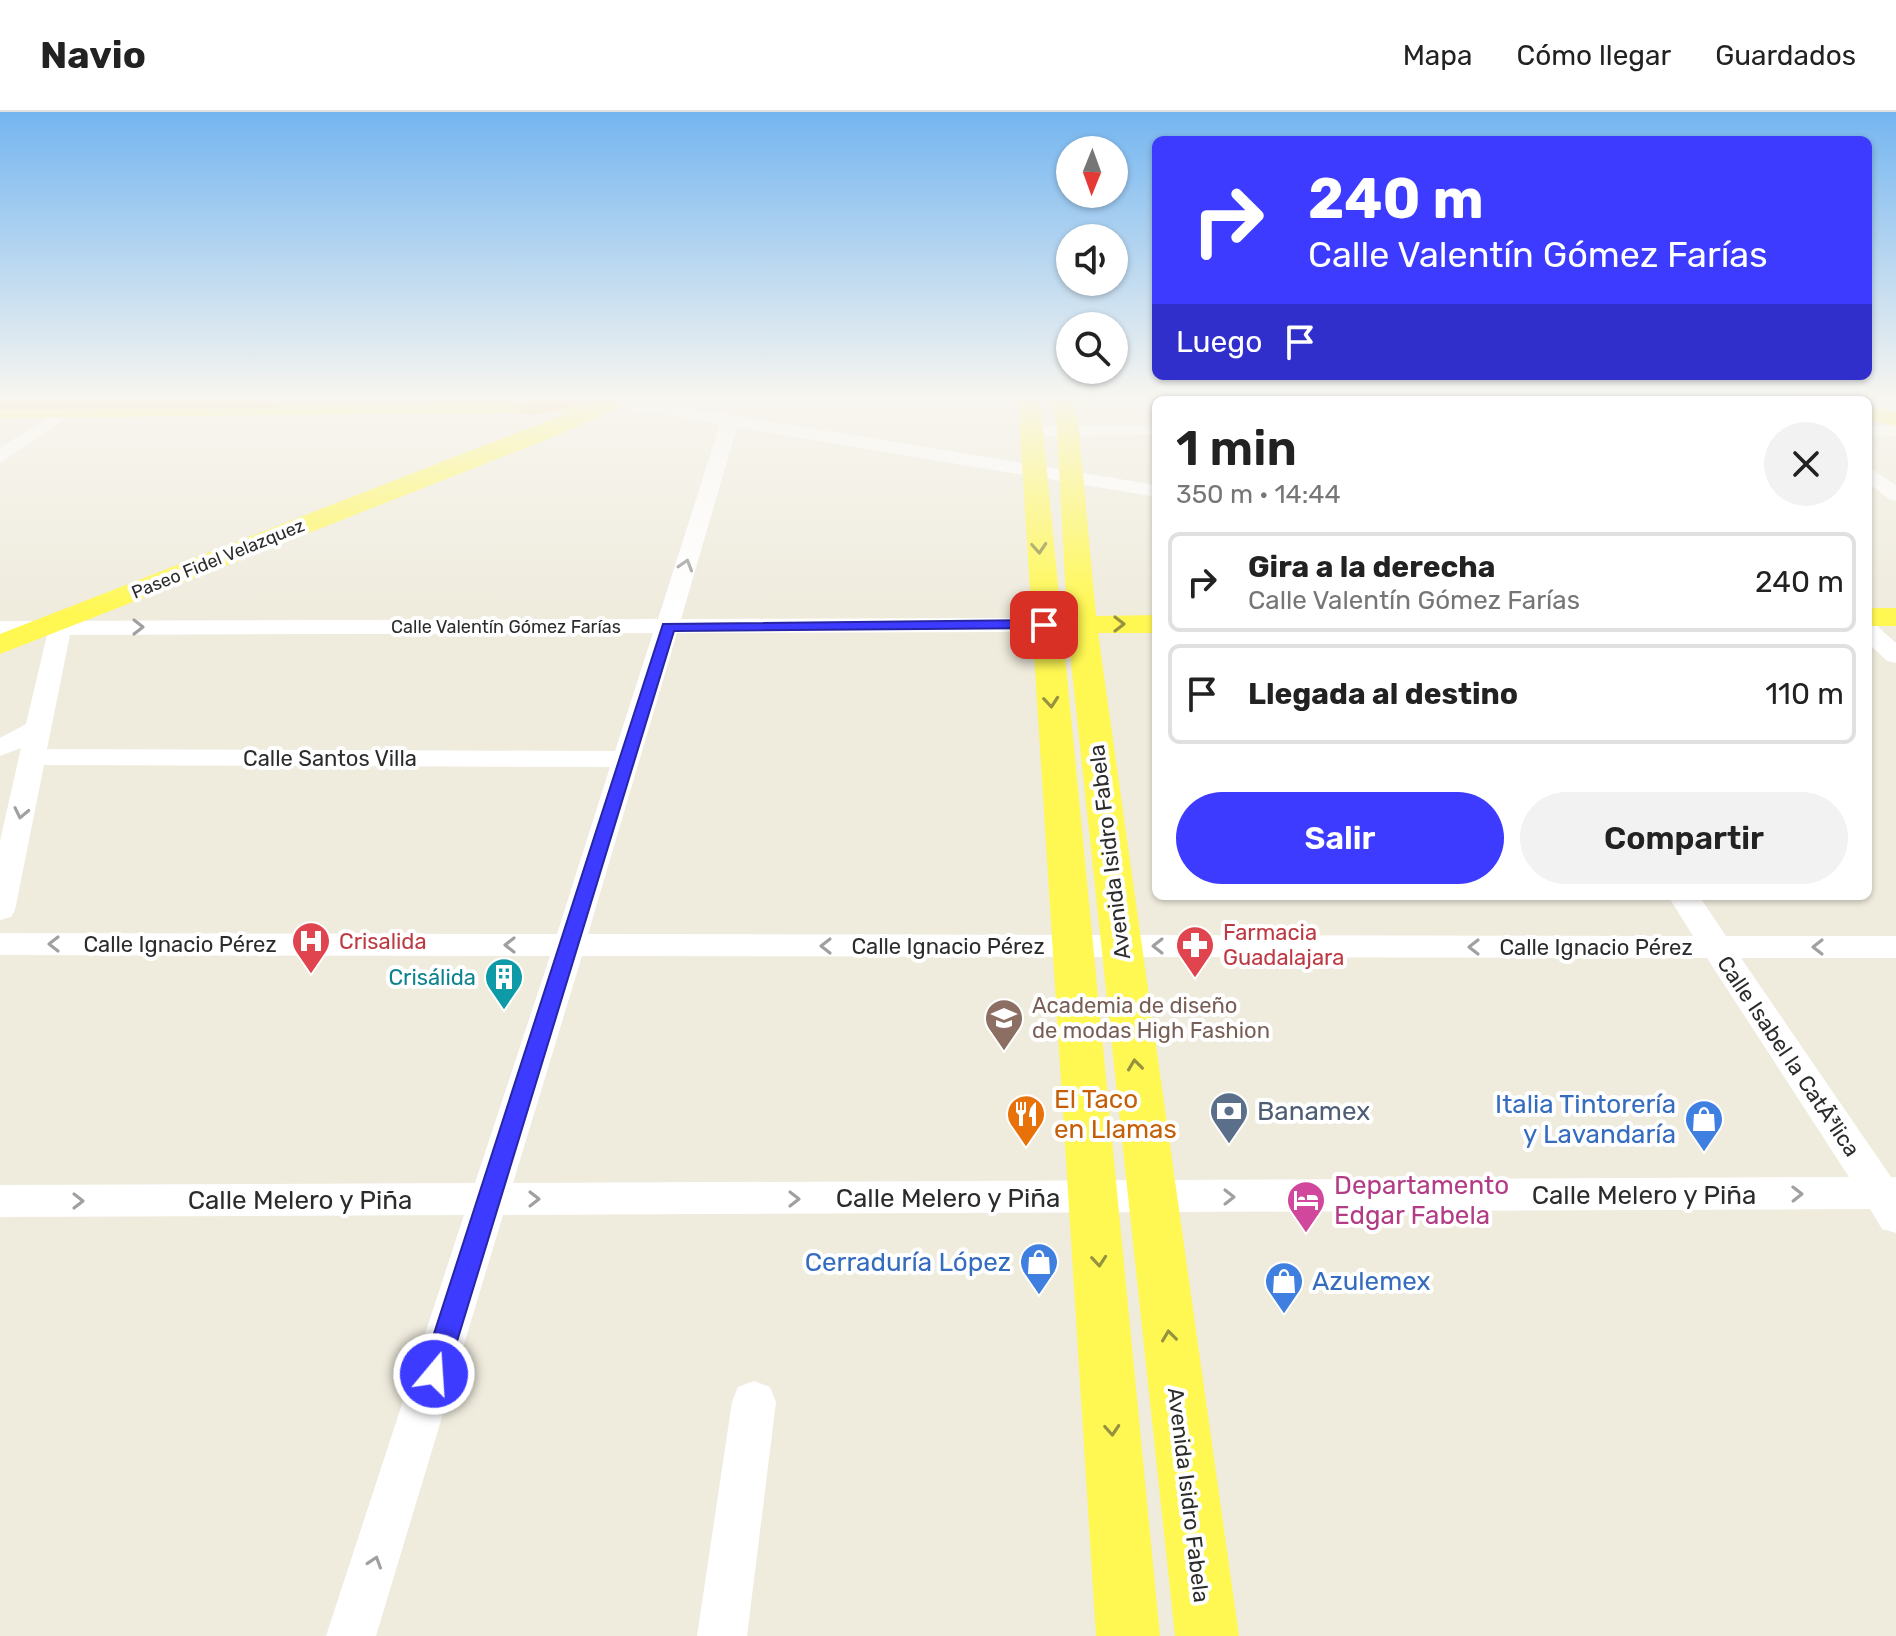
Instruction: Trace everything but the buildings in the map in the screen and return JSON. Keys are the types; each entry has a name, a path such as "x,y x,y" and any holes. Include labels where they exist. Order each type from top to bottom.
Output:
{"main road":[{"name":"Paseo Fidel Velazquez","path":"0,645 53,627 447,471"},
{"name":"Avenida Isidro Fabela","path":"1034,471 1044,625 1128,1636"},
{"name":"Avenida Isidro Fabela","path":"1070,471 1082,624 1207,1636"},
{"path":"1872,617 1896,615"},
{"name":"Calle Valentín Gómez Farías","path":"1044,625 1152,624"}],"street":[{"path":"351,1636 490,1200 715,471"},
{"path":"1041,471 1152,490"},
{"path":"1872,476 1896,495"},
{"path":"1872,610 1896,615"},
{"name":"Calle Valentín Gómez Farías","path":"0,628 1044,625"},
{"path":"0,910 39,728 53,627"},
{"path":"1872,634 1896,656"},
{"path":"0,748 39,728"},
{"name":"Calle Santos Villa","path":"33,757 627,759"},
{"name":"Calle Isabel la CatÃ³lica","path":"1686,900 1891,1201"},
{"name":"Calle Ignacio Pérez","path":"0,944 1896,947"},
{"name":"Calle Melero y Piña","path":"0,1201 1094,1198 1891,1201"},
{"path":"722,1636 754,1402"}],"place":[{"name":"Crisalida","path":"311,975"},
{"name":"Farmacia Guadalajara","path":"1195,979"},
{"name":"Crisálida","path":"504,1011"},
{"name":"Academia de diseño de modas High Fashion","path":"1004,1052"},
{"name":"Banamex","path":"1229,1145"},
{"name":"El Taco en Llamas","path":"1026,1148"},
{"name":"Italia Tintorería y Lavandaría","path":"1704,1153"},
{"name":"Departamento Edgar Fabela","path":"1306,1234"},
{"name":"Cerraduría López","path":"1039,1296"},
{"name":"Azulemex","path":"1284,1315"}],"route":[{"path":"434,1374 668,627 1044,625"}]}
